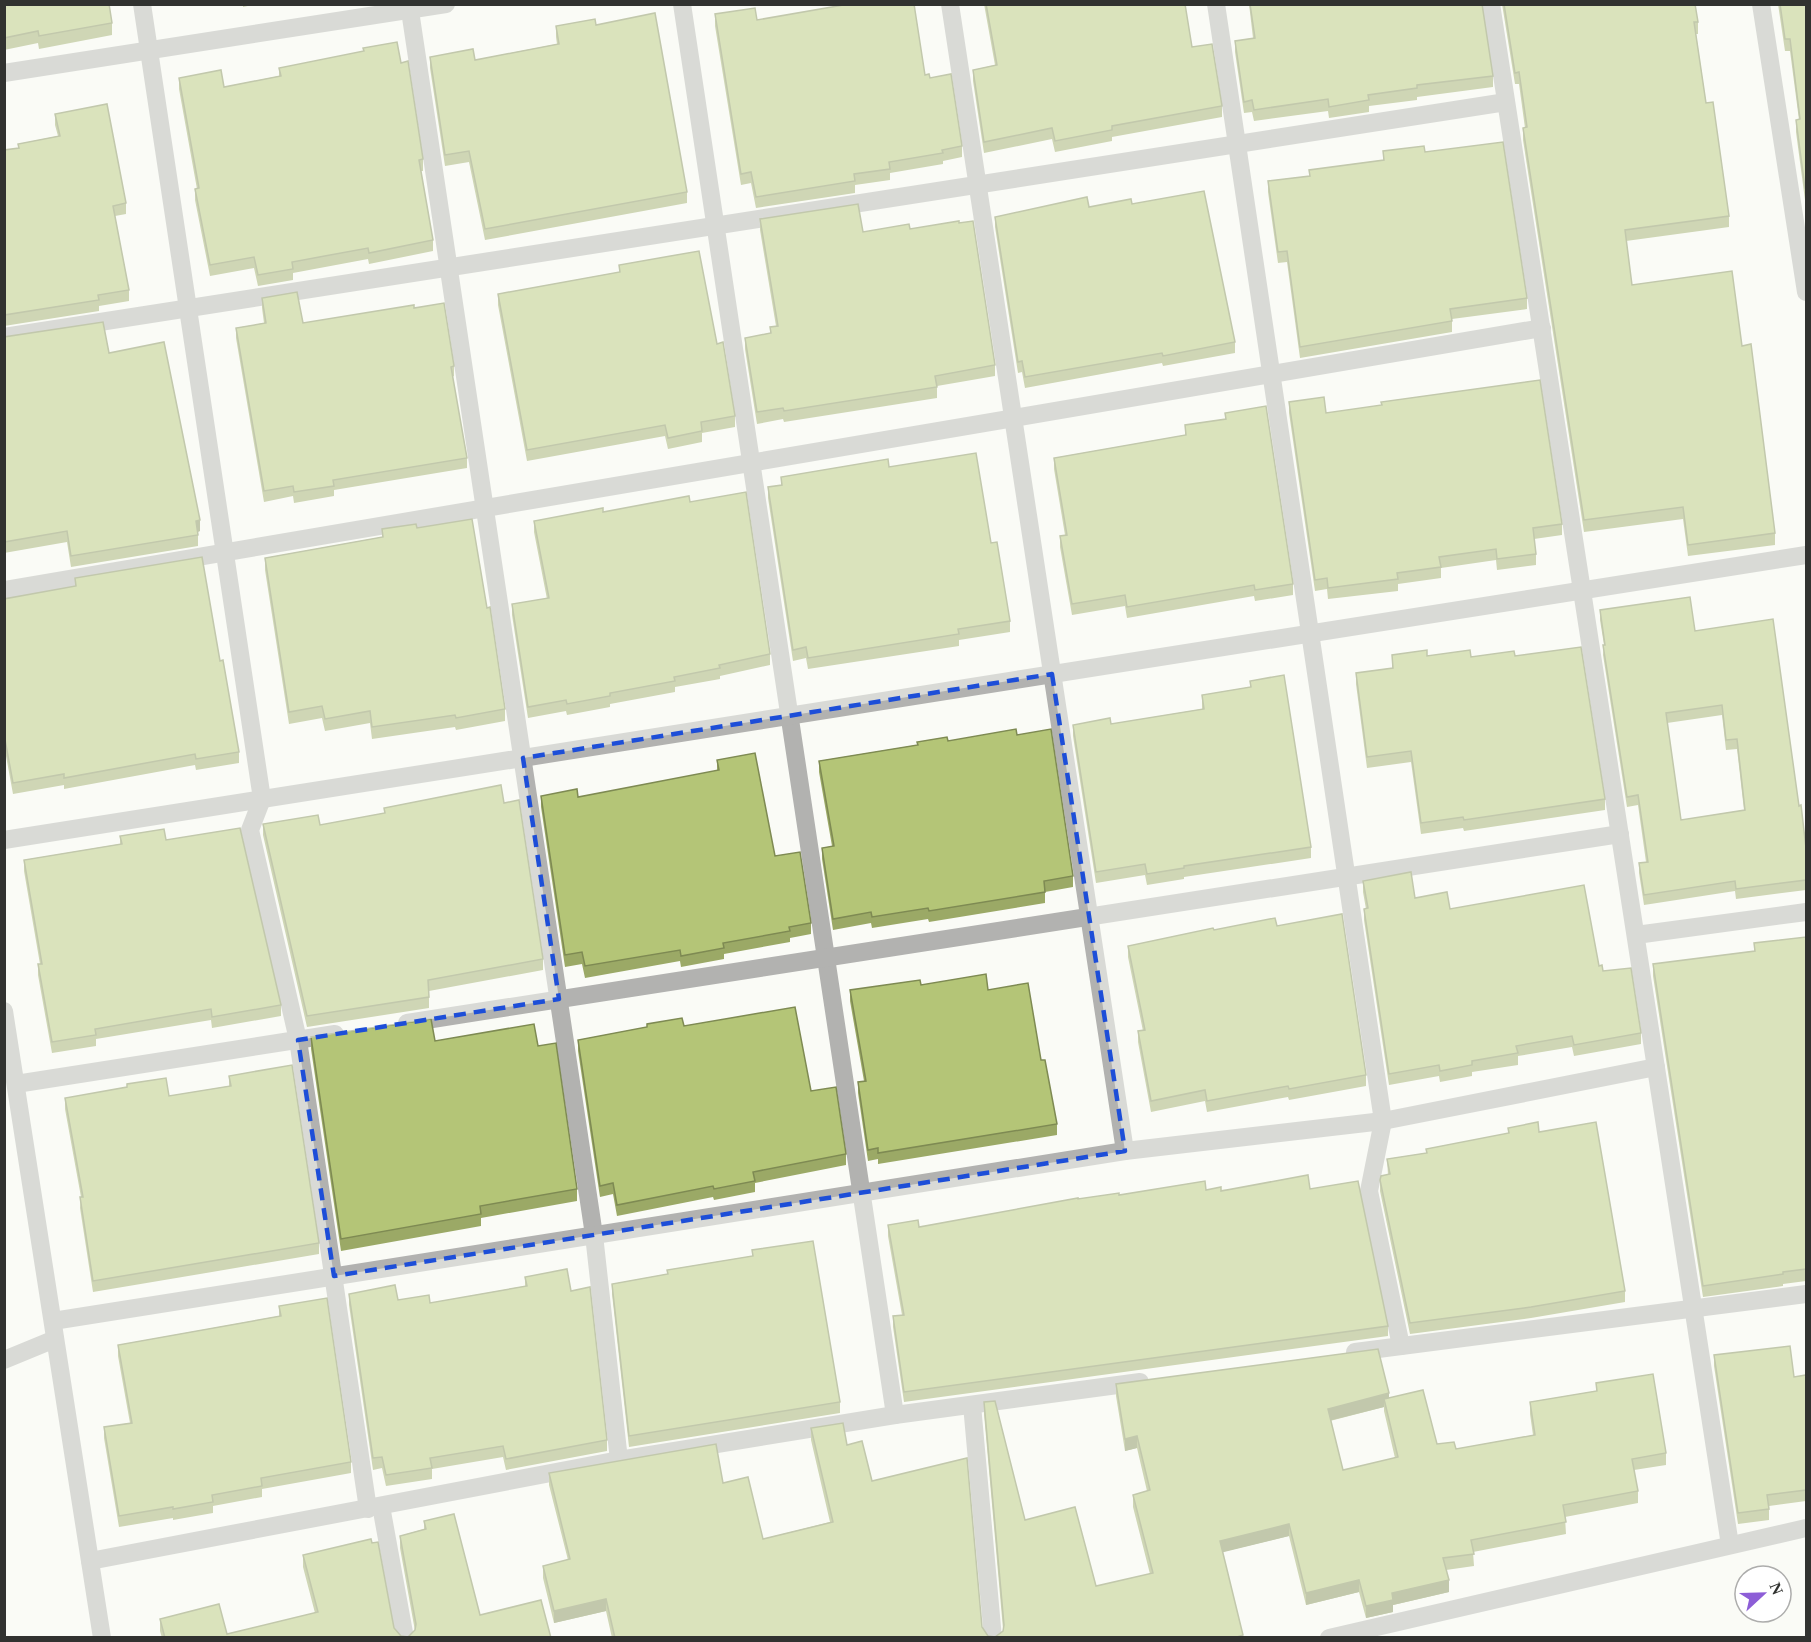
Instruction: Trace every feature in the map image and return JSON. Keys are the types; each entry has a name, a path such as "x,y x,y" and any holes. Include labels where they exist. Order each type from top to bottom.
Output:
{"street":[{"path":"142,4 262,799 250,830 298,1040 334,1276 375,1507 405,1638"},
{"path":"4,73 409,7 446,4"},
{"path":"682,4 895,1415"},
{"path":"950,4 1125,1151"},
{"path":"1216,4 1383,1121 1369,1191 1401,1346"},
{"path":"1491,4 1730,1545"},
{"path":"1761,4 1806,292"},
{"path":"409,7 594,1235 619,1460"},
{"path":"4,337 1506,102"},
{"path":"4,590 1542,328"},
{"path":"4,840 1806,555"},
{"path":"393,1025 1620,834"},
{"path":"1636,935 1806,912"},
{"path":"4,1011 102,1638"},
{"path":"16,1084 358,1031"},
{"path":"4,1360 54,1330 334,1276 1125,1151 1383,1121 1656,1067"},
{"path":"1343,1354 1806,1294"},
{"path":"90,1561 619,1460 895,1415 1158,1379"},
{"path":"972,1405 993,1638"},
{"path":"1329,1638 1806,1528"}],"highlighted area":[{"path":"1052,674 1125,1151 334,1276 298,1040 559,999 523,758"}],"building":[{"path":"4,4 109,4 112,23 39,36 38,31 4,38"},
{"path":"849,4 914,4 925,75 929,74 930,78 951,74 962,146 942,150 943,153 889,162 890,169 854,174 855,181 756,197 751,172 741,174 715,14 755,8 757,20"},
{"path":"986,4 1185,4 1192,47 1212,44 1222,106 1112,126 1112,130 1055,141 1052,128 984,142 973,70 997,65"},
{"path":"1250,4 1482,4 1493,76 1417,85 1417,88 1368,95 1369,100 1329,107 1328,99 1254,110 1252,100 1244,102 1235,41 1255,38"},
{"path":"1504,4 1695,4 1698,22 1694,22 1706,103 1713,102 1729,216 1625,230 1632,285 1732,271 1742,346 1751,344 1775,533 1688,545 1683,507 1584,520 1523,128 1527,127 1519,72 1515,73"},
{"path":"1780,4 1806,4 1806,188 1796,120 1800,119 1790,39 1785,39"},
{"path":"655,13 687,192 485,229 469,151 445,155 430,57 473,49 475,60 559,44 556,26 595,19 596,25"},
{"path":"397,42 401,63 408,61 423,159 419,160 433,240 369,253 368,248 292,262 293,269 258,275 254,257 210,265 195,189 199,188 179,78 221,70 224,87 281,76 279,68"},
{"path":"107,104 126,203 113,206 129,290 98,295 99,300 4,315 4,150 19,148 18,144 60,136 55,114"},
{"path":"1503,142 1527,298 1450,309 1452,321 1300,347 1287,251 1278,252 1268,181 1310,176 1309,170 1384,160 1383,151 1424,146 1425,152"},
{"path":"1204,191 1235,342 1163,356 1162,353 1025,377 1022,361 1018,362 995,217 1087,197 1089,207 1131,199 1132,204"},
{"path":"858,204 863,232 909,224 910,229 973,221 995,365 935,376 937,387 784,411 783,408 757,412 745,338 771,333 770,327 778,326 760,219"},
{"path":"699,251 717,344 723,342 735,416 701,422 702,431 668,438 665,425 527,450 498,294 620,272 619,265"},
{"path":"297,292 303,323 414,305 414,308 444,303 454,366 451,367 467,458 333,480 334,486 294,492 293,486 264,491 236,328 266,323 262,298"},
{"path":"103,322 109,353 164,342 200,520 196,521 198,535 71,556 67,531 4,542 4,337"},
{"path":"1540,380 1562,524 1533,528 1536,554 1497,559 1496,549 1439,557 1441,567 1397,573 1398,579 1328,588 1327,578 1315,580 1289,402 1324,397 1326,413 1382,405 1381,402"},
{"path":"1266,406 1293,584 1255,590 1254,585 1127,607 1125,595 1072,604 1060,536 1067,535 1054,458 1186,435 1185,425 1226,419 1225,413"},
{"path":"976,453 991,543 997,542 1010,621 958,629 959,634 808,658 806,647 793,650 768,487 782,485 781,477 888,459 889,467"},
{"path":"746,492 770,654 719,665 720,668 674,677 675,681 610,693 610,696 567,704 566,700 528,707 512,604 549,598 534,521 603,508 603,512 689,496 690,502"},
{"path":"472,519 487,608 490,607 505,709 456,718 455,715 372,727 370,711 325,719 322,706 289,712 265,558 383,537 382,529 416,524 417,528"},
{"path":"202,557 239,752 196,759 195,754 64,778 64,774 13,783 4,734 4,599 76,586 75,578"},
{"path":"1690,597 1695,631 1773,619 1799,806 1801,805 1806,848 1806,880 1736,889 1735,881 1644,895 1639,863 1648,862 1638,795 1627,797 1603,645 1605,645 1600,610","holes":["1722,705 1726,740 1737,739 1745,810 1681,820 1666,713"]},
{"path":"1581,647 1605,799 1464,820 1463,817 1421,823 1411,751 1367,757 1356,673 1393,668 1392,655 1427,650 1427,656 1470,650 1471,657 1514,651 1515,656"},
{"path":"1284,675 1311,847 1184,866 1184,868 1147,874 1145,864 1096,872 1073,725 1110,718 1111,724 1204,709 1202,695 1251,687 1250,681"},
{"path":"1016,729 1017,735 1051,729 1073,876 1044,881 1045,892 929,911 928,908 872,917 871,912 833,919 822,848 834,846 819,761 918,745 917,742 947,737 948,741"},
{"path":"755,753 775,856 800,852 811,923 789,927 790,931 723,943 724,948 681,956 680,950 585,966 582,952 565,955 541,796 577,789 578,797 719,770 717,760"},
{"path":"501,785 504,803 519,800 543,959 428,980 429,997 307,1016 263,824 318,815 320,825 385,813 384,808"},
{"path":"240,828 281,1005 212,1017 211,1009 95,1029 96,1035 52,1042 38,964 42,964 24,860 122,844 120,836 164,829 166,840"},
{"path":"1411,872 1415,898 1447,892 1450,909 1584,885 1599,966 1602,965 1603,971 1631,968 1641,1033 1574,1045 1572,1036 1516,1046 1518,1053 1472,1061 1472,1065 1440,1071 1439,1065 1389,1074 1364,909 1368,908 1363,881"},
{"path":"1342,914 1366,1075 1207,1101 1205,1090 1151,1101 1138,1031 1145,1030 1128,946 1275,918 1277,926"},
{"path":"1806,937 1806,1269 1703,1286 1653,964 1755,951 1754,943"},
{"path":"986,974 988,990 1028,983 1041,1060 1045,1060 1057,1124 878,1153 878,1148 868,1150 858,1082 866,1081 850,990 920,980 921,985"},
{"path":"795,1007 811,1091 836,1087 846,1154 753,1172 755,1181 714,1189 713,1186 617,1205 613,1183 600,1186 578,1040 682,1018 684,1026"},
{"path":"431,1019 435,1041 534,1024 538,1046 556,1043 577,1189 480,1206 481,1214 341,1239 311,1037"},
{"path":"292,1065 319,1243 93,1281 80,1197 83,1197 65,1098 166,1078 169,1096 231,1086 229,1076"},
{"path":"1538,1122 1539,1132 1596,1122 1625,1291 1531,1307 1410,1323 1380,1180 1381,1176 1390,1174 1387,1159 1427,1153 1426,1149 1509,1133 1508,1128"},
{"path":"1308,1175 1310,1189 1358,1181 1388,1326 904,1392 893,1316 904,1315 888,1225 918,1220 919,1227 1078,1198 1119,1193 1119,1195 1205,1181 1206,1190 1221,1187 1221,1191"},
{"path":"813,1241 840,1402 629,1436 612,1284 668,1274 667,1270 753,1256 752,1250"},
{"path":"567,1269 571,1291 590,1287 607,1440 506,1459 503,1446 430,1458 432,1468 386,1475 382,1457 373,1458 349,1294 395,1285 398,1300 429,1295 430,1303 527,1286 525,1277"},
{"path":"327,1298 351,1462 261,1478 262,1486 212,1495 213,1502 119,1516 104,1427 132,1423 118,1345 281,1316 279,1306"},
{"path":"1790,1346 1794,1377 1806,1375 1806,1490 1767,1495 1769,1509 1738,1513 1714,1355"},
{"path":"1378,1349 1389,1393 1328,1409 1343,1470 1398,1457 1384,1399 1423,1390 1437,1444 1454,1442 1456,1449 1535,1435 1530,1402 1597,1391 1596,1383 1653,1374 1666,1453 1632,1459 1638,1491 1563,1505 1566,1522 1471,1540 1474,1554 1443,1558 1449,1580 1392,1593 1393,1600 1366,1606 1359,1580 1306,1593 1289,1524 1220,1541 1243,1635 1234,1638 615,1638 606,1599 554,1611 543,1566 570,1559 549,1473 716,1444 723,1483 748,1477 763,1539 833,1522 811,1428 843,1423 847,1445 862,1441 872,1481 967,1458 982,1627 988,1636 995,1637 1003,1631 1004,1625 984,1402 995,1401 1025,1520 1075,1507 1096,1586 1153,1573 1133,1495 1150,1490 1137,1436 1125,1439 1116,1384"},
{"path":"454,1514 480,1615 541,1600 551,1638 165,1638 160,1619 219,1604 227,1634 318,1612 303,1555 371,1539 372,1543 378,1542 394,1628 401,1636 408,1637 415,1630 416,1624 400,1536 426,1529 424,1521"}]}
